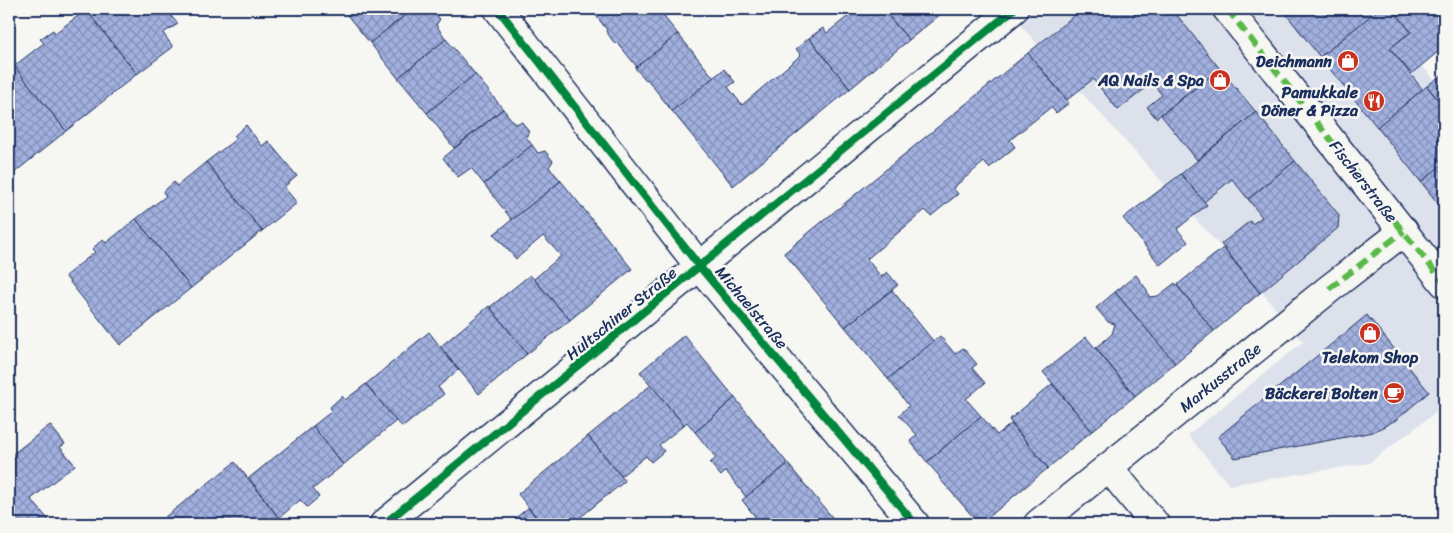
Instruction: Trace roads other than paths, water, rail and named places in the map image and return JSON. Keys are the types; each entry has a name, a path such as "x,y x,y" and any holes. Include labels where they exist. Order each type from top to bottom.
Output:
{"street":[{"name":"Michaelstraße","path":"498,9 700,267 915,524"},
{"name":"Hultschiner Straße","path":"384,524 1014,9"},
{"name":"Fischerstraße","path":"1227,9 1444,283"},
{"name":"Markusstraße","path":"1038,524 1329,289 1404,231"},
{"path":"1109,468 1155,524"}],"place":[{"name":"Deichmann","path":"1348,61"},
{"name":"AQ Nails & Spa","path":"1220,80"},
{"name":"Pamukkale Döner & Pizza","path":"1374,101"},
{"name":"Telekom Shop","path":"1370,333"},
{"name":"Bäckerei Bolten","path":"1394,393"}]}
